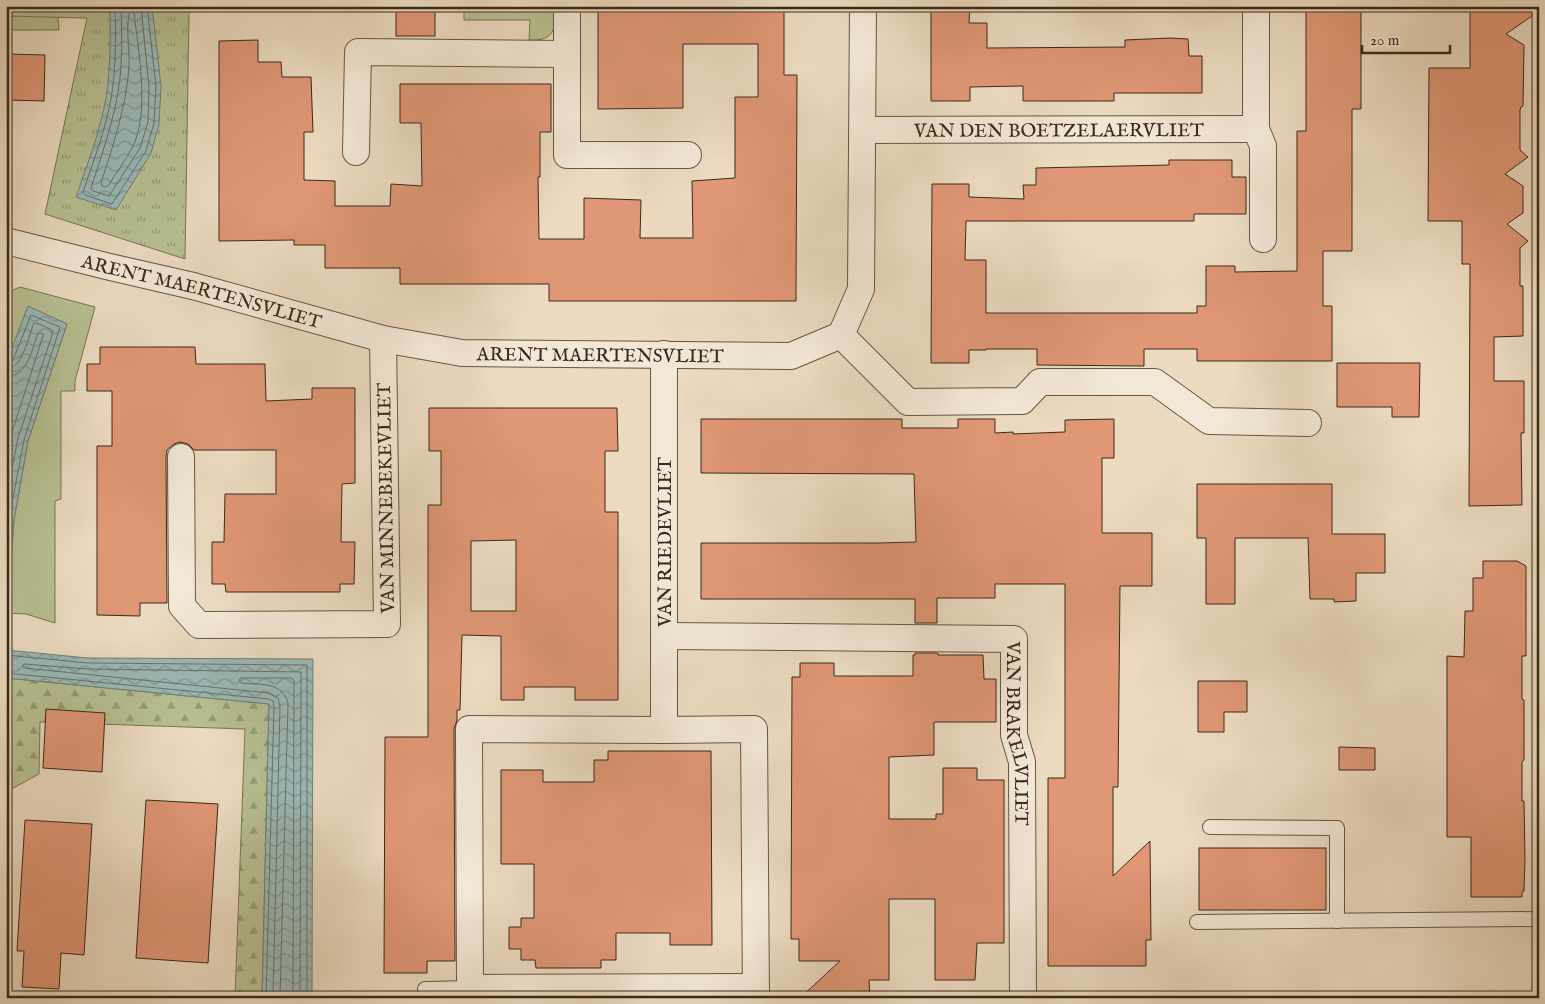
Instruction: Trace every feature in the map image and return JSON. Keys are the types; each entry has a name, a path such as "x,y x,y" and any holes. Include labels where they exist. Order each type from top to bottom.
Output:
{"street":[{"path":"567,6 567,155 688,155"},
{"path":"864,6 861,289 841,335 908,402 1022,401 1040,382 1155,382 1209,421 1308,423"},
{"path":"1256,6 1256,129 1263,146 1263,239"},
{"path":"356,152 358,52 567,54"},
{"name":"VAN DEN BOETZELAERVLIET","path":"863,130 1256,129"},
{"name":"ARENT MAERTENSVLIET","path":"6,241 193,286 383,339 462,353 791,356 841,335"},
{"name":"VAN MINNEBEKEVLIET","path":"181,457 182,606 199,625 387,624 383,339"},
{"name":"VAN RIEDEVLIET","path":"664,354 664,730"},
{"name":"VAN BRAKELVLIET","path":"664,636 1014,639 1014,735 1022,762 1023,998"},
{"path":"469,728 664,730 754,728 756,992 470,988 469,728"}],"lane":[{"path":"1210,827 1337,828 1337,921"},
{"path":"1197,922 1539,919"},
{"path":"425,989 470,988"}],"green space":[{"path":"6,6 57,6 59,30 6,30"},
{"path":"6,6 224,6 224,8 189,12 185,259 45,214 87,18 6,16"},
{"path":"464,6 555,6 554,27 549,36 538,40 529,40 530,20 464,20"},
{"path":"20,287 95,307 75,381 75,391 61,391 61,499 55,501 55,623 26,614 7,613 14,520 28,441 67,324 28,307 6,364 6,293"},
{"path":"6,678 269,704 262,998 235,998 245,729 40,722 39,774 6,792"}],"water":[{"path":"110,6 152,6 161,86 159,124 151,153 116,210 76,197 97,136 108,87"},
{"path":"28,306 67,324 28,441 14,520 6,622 6,364"},
{"path":"6,650 88,658 313,659 312,998 262,998 269,704 6,678"}],"building":[{"path":"396,6 435,6 435,36 396,36"},
{"path":"598,6 784,6 784,75 797,75 796,301 549,301 549,284 400,284 400,268 325,268 325,245 294,245 294,240 219,241 219,41 258,40 258,62 281,62 282,77 311,77 313,132 304,132 304,180 335,181 335,206 390,206 391,184 422,186 421,123 400,123 400,84 551,84 551,132 540,132 540,177 538,177 539,239 584,239 584,198 641,200 640,238 693,238 692,181 735,178 735,97 758,97 758,44 683,44 683,108 598,109"},
{"path":"931,6 970,6 969,23 987,23 987,48 1125,47 1125,40 1188,39 1189,56 1202,56 1202,93 1114,93 1114,101 1023,101 1023,86 970,87 970,101 931,101"},
{"path":"1306,6 1361,6 1361,109 1352,109 1352,251 1323,251 1323,306 1332,306 1332,361 1197,361 1197,349 1144,349 1144,366 1037,365 1037,349 986,349 969,350 969,363 931,363 932,184 969,184 969,197 1024,199 1023,185 1036,185 1036,168 1169,165 1169,160 1232,160 1232,177 1246,177 1246,214 1194,214 1194,221 966,221 965,260 986,260 986,313 1197,313 1197,306 1206,306 1206,266 1235,266 1235,272 1297,271 1297,131 1306,131"},
{"path":"1470,6 1539,7 1539,11 1506,34 1524,45 1523,106 1520,110 1520,150 1528,157 1505,174 1523,186 1523,213 1507,224 1528,241 1520,248 1520,286 1523,286 1523,336 1494,337 1494,381 1524,381 1524,433 1521,433 1522,505 1469,506 1470,264 1462,264 1462,221 1428,221 1429,68 1470,68"},
{"path":"6,54 45,55 44,101 6,100"},
{"path":"100,347 195,347 196,364 265,364 266,401 312,399 312,388 355,388 355,483 342,484 341,542 355,542 354,584 340,584 340,592 226,592 225,584 212,584 212,542 224,542 225,494 276,494 276,450 194,450 188,444 180,442 167,450 166,457 167,603 140,603 140,616 97,615 97,446 112,446 112,391 87,391 87,364 100,364"},
{"path":"1337,363 1420,363 1419,417 1392,417 1392,407 1337,407"},
{"path":"429,408 617,408 618,451 605,451 605,512 618,512 618,700 575,700 575,687 524,687 524,700 501,700 501,636 462,635 460,710 457,710 457,720 454,729 455,961 427,961 427,973 384,973 385,737 428,737 428,505 441,505 441,451 429,451","holes":["516,540 516,611 471,611 471,541"]},
{"path":"701,419 902,419 902,428 958,428 958,419 995,419 995,433 1013,432 1013,434 1065,432 1065,420 1114,419 1114,458 1102,458 1102,533 1152,533 1152,586 1120,586 1118,787 1113,787 1113,876 1150,841 1151,940 1146,940 1146,966 1048,966 1048,778 1065,778 1065,584 995,584 995,598 937,598 937,623 915,623 915,599 701,599 701,543 916,542 914,474 701,473"},
{"path":"1197,484 1332,484 1332,534 1385,534 1385,573 1356,573 1356,601 1334,602 1334,599 1310,599 1308,538 1235,538 1235,604 1206,604 1206,538 1197,538"},
{"path":"1483,561 1517,561 1526,566 1526,656 1522,656 1524,760 1522,762 1522,801 1524,801 1525,859 1524,891 1522,892 1522,897 1471,897 1471,837 1447,837 1447,656 1464,657 1465,611 1473,611 1473,578 1483,578"},
{"path":"915,653 983,655 984,679 996,679 996,722 934,722 934,755 889,757 889,819 936,819 936,814 943,814 943,768 977,768 977,780 1004,780 1004,943 977,943 975,980 935,980 935,899 889,899 889,980 869,980 870,998 800,998 840,961 799,961 799,939 791,939 792,677 800,677 800,663 834,663 834,676 913,676 913,655"},
{"path":"1198,681 1247,681 1247,712 1224,712 1224,732 1198,732"},
{"path":"46,709 105,713 102,772 43,768"},
{"path":"1339,747 1375,748 1375,770 1339,770"},
{"path":"608,751 711,751 712,945 670,945 670,933 616,933 616,960 601,960 601,968 536,968 535,960 521,960 521,949 509,949 509,927 521,927 521,918 534,918 534,864 501,864 501,770 543,770 543,782 594,782 594,760 608,760"},
{"path":"146,800 218,804 208,963 136,958"},
{"path":"25,820 92,824 84,955 61,953 59,989 22,987 24,951 17,951"},
{"path":"1199,848 1326,848 1326,910 1199,910"}]}
